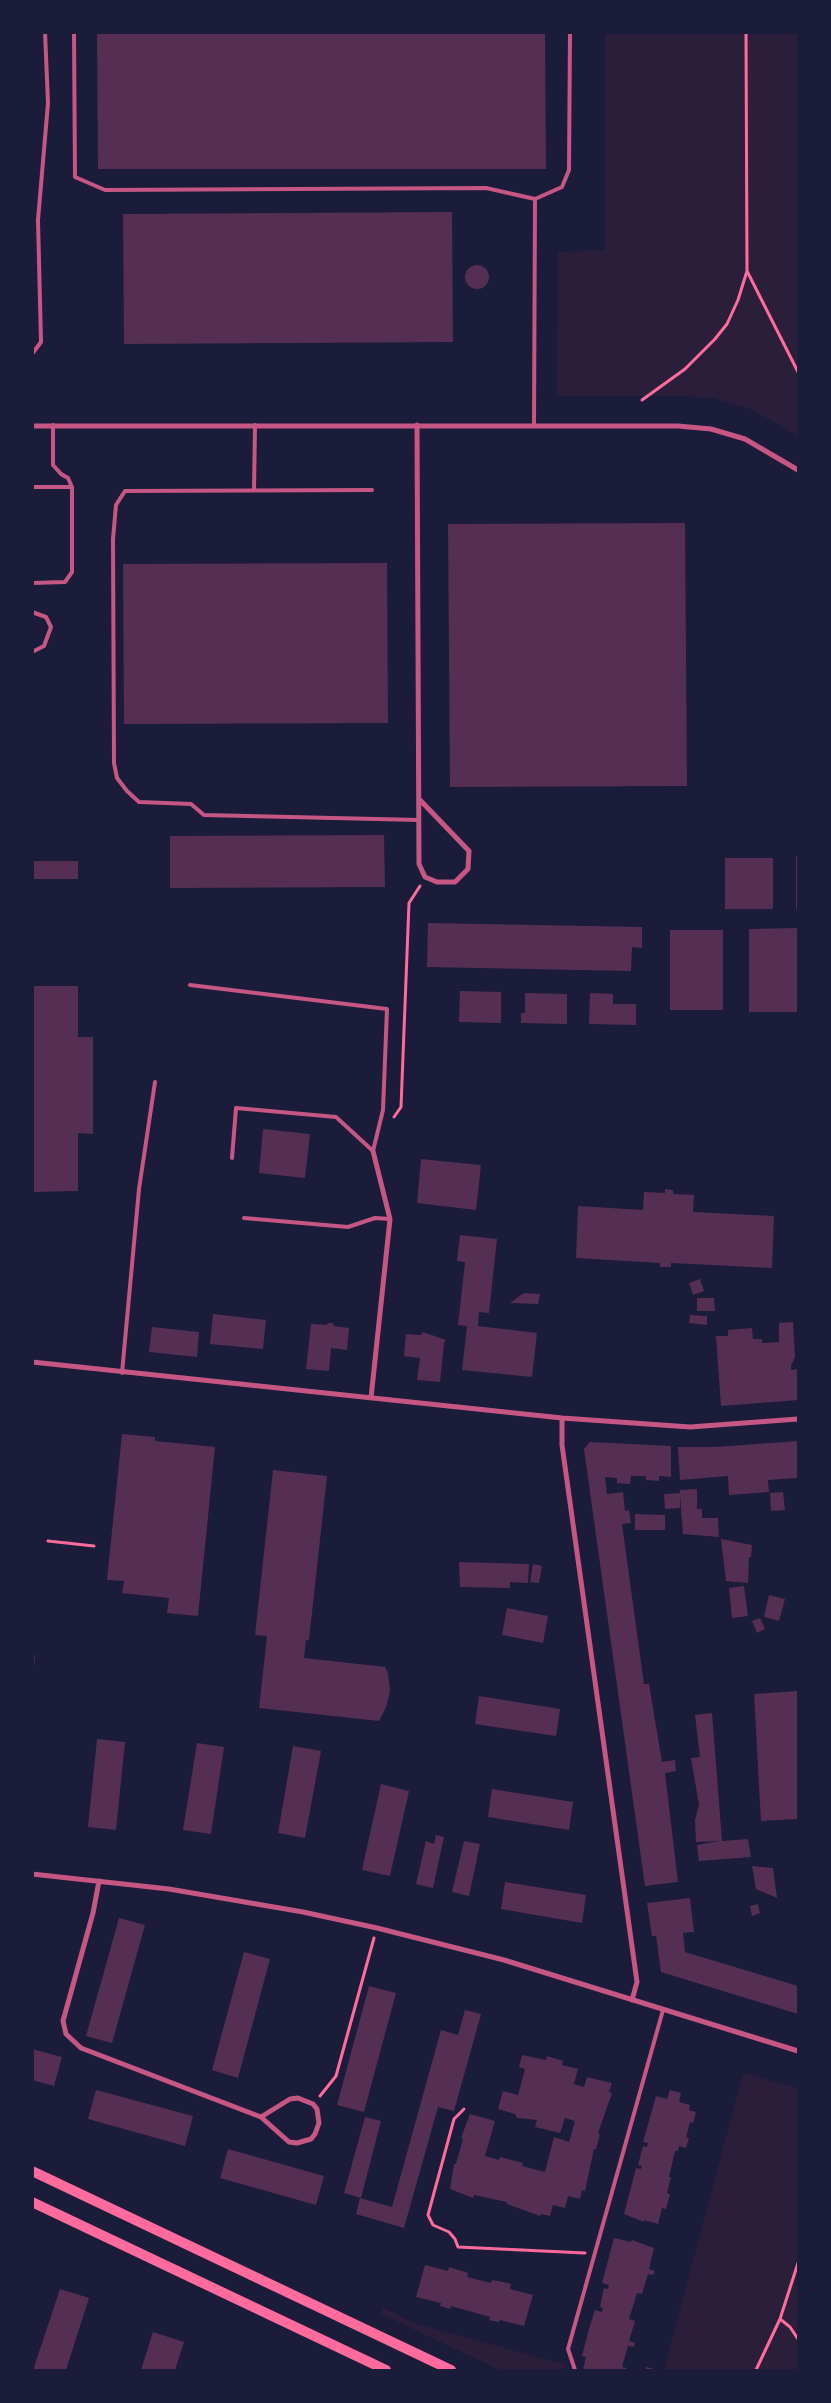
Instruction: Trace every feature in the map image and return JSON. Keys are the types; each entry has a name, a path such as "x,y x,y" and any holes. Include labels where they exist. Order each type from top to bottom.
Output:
{"main road":[{"path":"32,2171 451,2370"},
{"path":"32,2202 386,2370"}],"street":[{"path":"417,425 419,864 425,877 437,882 455,882 468,869 469,850 419,799"},
{"path":"32,426 678,426 711,429 745,440 798,470"},
{"path":"371,1398 390,1219 373,1151"},
{"path":"32,1362 562,1418 690,1426 798,1419"},
{"path":"562,1418 562,1444 637,1982 632,2000"},
{"path":"32,1874 234,1899 377,1928 504,1960 798,2051"},
{"path":"99,1881 93,1913 63,2021 66,2034 80,2048 261,2117 289,2142 306,2142 316,2134 319,2123 317,2109 313,2104 298,2098 290,2099 261,2117"}],"lane":[{"path":"32,354 40,342 38,220 48,103 45,32"},
{"path":"74,32 75,177 105,190 486,188 535,199 562,187 569,170 570,32"},
{"path":"534,425 535,199"},
{"path":"254,490 255,425"},
{"path":"32,583 60,583 70,578 72,567 72,487 68,478 61,474 53,465 54,426"},
{"path":"32,487 72,487"},
{"path":"372,490 125,491 116,506 113,539 114,763 117,778 139,802 191,804 204,815 419,820"},
{"path":"32,612 46,617 51,627 44,646 32,652"},
{"path":"190,985 387,1009 383,1110 373,1151 336,1117 236,1108 232,1158"},
{"path":"122,1372 139,1189 154,1082"},
{"path":"244,1218 348,1227 375,1218 390,1219"},
{"path":"575,2370 568,2349 663,2010"}],"path":[{"path":"642,400 685,369 715,339 727,324 735,308 747,270 746,32"},
{"path":"747,270 798,372"},
{"path":"391,1122 401,1107 410,903 425,877"},
{"path":"48,1541 94,1546"},
{"path":"313,2104 336,2076 377,1928"},
{"path":"464,2109 454,2119 428,2215 433,2225 449,2232 455,2239 458,2247 595,2253"},
{"path":"756,2370 780,2319 798,2263"},
{"path":"780,2319 790,2327 798,2339"}],"shaded area":[{"path":"605,33 798,33 798,436 753,410 713,398 684,396 557,396 558,252 605,250"},
{"path":"743,2073 798,2088 798,2370 664,2370"},
{"path":"383,2307 414,2323 566,2365 564,2370 500,2370 381,2314"}],"building":[{"path":"97,32 545,32 546,169 98,169"},
{"path":"452,212 453,342 124,344 123,214"},
{"path":"472,265 482,265 489,272 489,282 482,289 472,289 465,282 465,272"},
{"path":"685,523 687,786 450,787 448,524"},
{"path":"387,563 388,723 124,724 123,564"},
{"path":"384,835 385,887 170,888 170,836"},
{"path":"796,856 798,856 798,909 796,909"},
{"path":"725,858 773,858 773,909 725,909"},
{"path":"32,861 78,861 78,879 32,879"},
{"path":"428,923 642,927 642,948 632,947 631,971 427,967"},
{"path":"798,928 798,1012 749,1012 749,929"},
{"path":"670,930 723,930 723,1010 670,1010"},
{"path":"32,986 78,986 78,1037 93,1037 93,1134 78,1133 78,1191 32,1192"},
{"path":"460,991 501,992 501,1023 459,1022"},
{"path":"525,993 567,994 567,1024 521,1023 521,1013 525,1013"},
{"path":"590,993 613,994 613,1004 636,1004 636,1025 589,1024"},
{"path":"263,1129 310,1134 305,1178 259,1173"},
{"path":"421,1159 481,1165 476,1210 417,1203"},
{"path":"665,1189 673,1190 673,1194 694,1195 693,1212 774,1216 772,1268 671,1263 671,1267 660,1267 660,1263 576,1258 578,1206 643,1210 644,1192 665,1193"},
{"path":"460,1235 497,1239 489,1313 479,1312 478,1326 537,1333 532,1377 462,1370 467,1326 458,1325 465,1262 457,1261"},
{"path":"700,1279 704,1291 693,1295 689,1283"},
{"path":"524,1293 540,1294 538,1304 510,1303"},
{"path":"697,1298 714,1298 715,1311 697,1311"},
{"path":"213,1314 266,1320 263,1349 210,1344"},
{"path":"690,1315 707,1316 707,1325 689,1323"},
{"path":"793,1322 795,1357 791,1370 798,1369 798,1400 721,1406 716,1336 728,1336 728,1330 752,1328 753,1339 762,1339 762,1343 779,1342 779,1323"},
{"path":"333,1323 334,1326 349,1328 347,1350 331,1348 329,1371 306,1369 311,1324 326,1325"},
{"path":"152,1327 199,1332 197,1357 149,1352"},
{"path":"423,1332 446,1340 444,1343 440,1382 417,1380 420,1358 404,1356 406,1334 421,1335"},
{"path":"122,1434 155,1437 155,1441 215,1447 198,1616 167,1613 169,1598 122,1593 124,1581 107,1580"},
{"path":"798,1441 798,1478 768,1480 769,1492 729,1495 728,1476 680,1480 678,1447 715,1447"},
{"path":"590,1442 671,1446 671,1477 659,1476 659,1481 646,1480 646,1476 631,1476 630,1484 617,1483 617,1478 605,1477 607,1494 623,1492 625,1511 629,1510 631,1523 622,1524 644,1684 649,1684 662,1762 675,1760 676,1771 665,1773 678,1882 645,1886 584,1449"},
{"path":"273,1470 327,1476 309,1640 306,1640 304,1658 385,1667 388,1673 390,1691 386,1707 379,1721 259,1708 267,1636 255,1635"},
{"path":"697,1489 697,1509 702,1509 702,1518 718,1518 719,1537 683,1534 680,1495 680,1508 665,1509 664,1494 680,1493 680,1490"},
{"path":"783,1492 785,1510 771,1511 770,1493"},
{"path":"635,1514 665,1515 665,1530 635,1530"},
{"path":"721,1539 752,1545 751,1557 749,1557 748,1583 726,1581"},
{"path":"459,1562 529,1564 528,1583 510,1582 510,1588 460,1587"},
{"path":"533,1564 542,1566 539,1583 530,1582"},
{"path":"744,1586 748,1616 732,1618 729,1588"},
{"path":"769,1595 785,1599 779,1621 764,1617"},
{"path":"507,1608 548,1616 543,1643 502,1635"},
{"path":"760,1618 765,1629 757,1633 752,1621"},
{"path":"32,1655 35,1655 34,1668 32,1668"},
{"path":"798,1691 798,1819 761,1821 754,1694"},
{"path":"479,1696 560,1709 556,1736 475,1724"},
{"path":"712,1713 722,1841 748,1839 751,1857 699,1861 697,1845 719,1841 696,1842 695,1820 699,1805 691,1758 700,1757 695,1715"},
{"path":"97,1739 125,1742 116,1830 88,1827"},
{"path":"197,1743 224,1747 211,1834 183,1830"},
{"path":"293,1746 321,1751 305,1838 278,1833"},
{"path":"381,1784 409,1791 390,1876 362,1870"},
{"path":"492,1789 573,1802 569,1830 488,1817"},
{"path":"436,1835 444,1837 433,1888 416,1884 426,1841 434,1844"},
{"path":"464,1841 480,1844 469,1896 452,1892"},
{"path":"752,1866 773,1868 777,1898 756,1889"},
{"path":"505,1882 586,1895 582,1923 501,1909"},
{"path":"690,1898 694,1932 683,1933 685,1952 798,1986 798,2014 661,1972 656,1936 652,1936 647,1903"},
{"path":"758,1904 760,1913 752,1916 750,1906"},
{"path":"119,1918 145,1925 112,2043 86,2036"},
{"path":"244,1952 270,1959 238,2078 212,2070"},
{"path":"369,1986 396,1993 364,2112 337,2105"},
{"path":"465,2010 481,2014 454,2111 438,2107 404,2228 356,2214 360,2198 392,2207 441,2030 458,2035"},
{"path":"32,2049 62,2057 54,2086 32,2080"},
{"path":"522,2055 546,2060 547,2056 563,2061 562,2065 578,2069 574,2084 584,2087 587,2077 612,2083 609,2092 612,2093 598,2133 600,2134 596,2149 594,2149 585,2191 582,2190 580,2199 568,2196 565,2208 553,2205 550,2216 541,2214 540,2216 507,2204 507,2202 474,2195 473,2198 450,2189 454,2164 456,2164 463,2139 461,2138 470,2114 495,2121 485,2156 499,2160 500,2157 523,2163 522,2166 545,2172 554,2137 569,2142 575,2121 565,2118 560,2133 535,2127 537,2120 517,2118 515,2114 498,2109 503,2091 518,2095 525,2069 519,2067"},
{"path":"96,2090 193,2116 185,2146 88,2119"},
{"path":"670,2090 681,2093 679,2102 690,2105 689,2110 696,2112 693,2123 690,2122 686,2137 689,2138 686,2148 679,2146 678,2151 675,2151 669,2177 671,2177 667,2193 670,2194 666,2209 662,2208 658,2224 644,2220 644,2222 624,2214 636,2168 641,2169 642,2166 638,2165 643,2146 647,2147 648,2143 643,2142 656,2096 667,2099"},
{"path":"365,2117 381,2121 361,2198 344,2193"},
{"path":"228,2149 324,2176 316,2205 220,2178"},
{"path":"614,2238 631,2242 632,2240 654,2248 649,2269 655,2271 653,2275 648,2274 642,2294 637,2293 629,2319 635,2321 629,2341 635,2343 634,2347 628,2346 622,2367 627,2368 626,2370 583,2370 586,2357 582,2356 589,2329 595,2310 602,2312 603,2308 600,2307 604,2288 608,2289 609,2285 602,2283"},
{"path":"425,2265 448,2271 449,2267 468,2273 467,2277 491,2283 492,2280 511,2284 510,2289 533,2295 524,2326 500,2320 499,2322 489,2320 490,2317 451,2306 450,2309 440,2306 441,2303 416,2297"},
{"path":"60,2289 89,2298 66,2370 33,2370"},
{"path":"153,2332 184,2342 175,2370 141,2370"},
{"path":"646,2367 658,2370 646,2370"}]}
